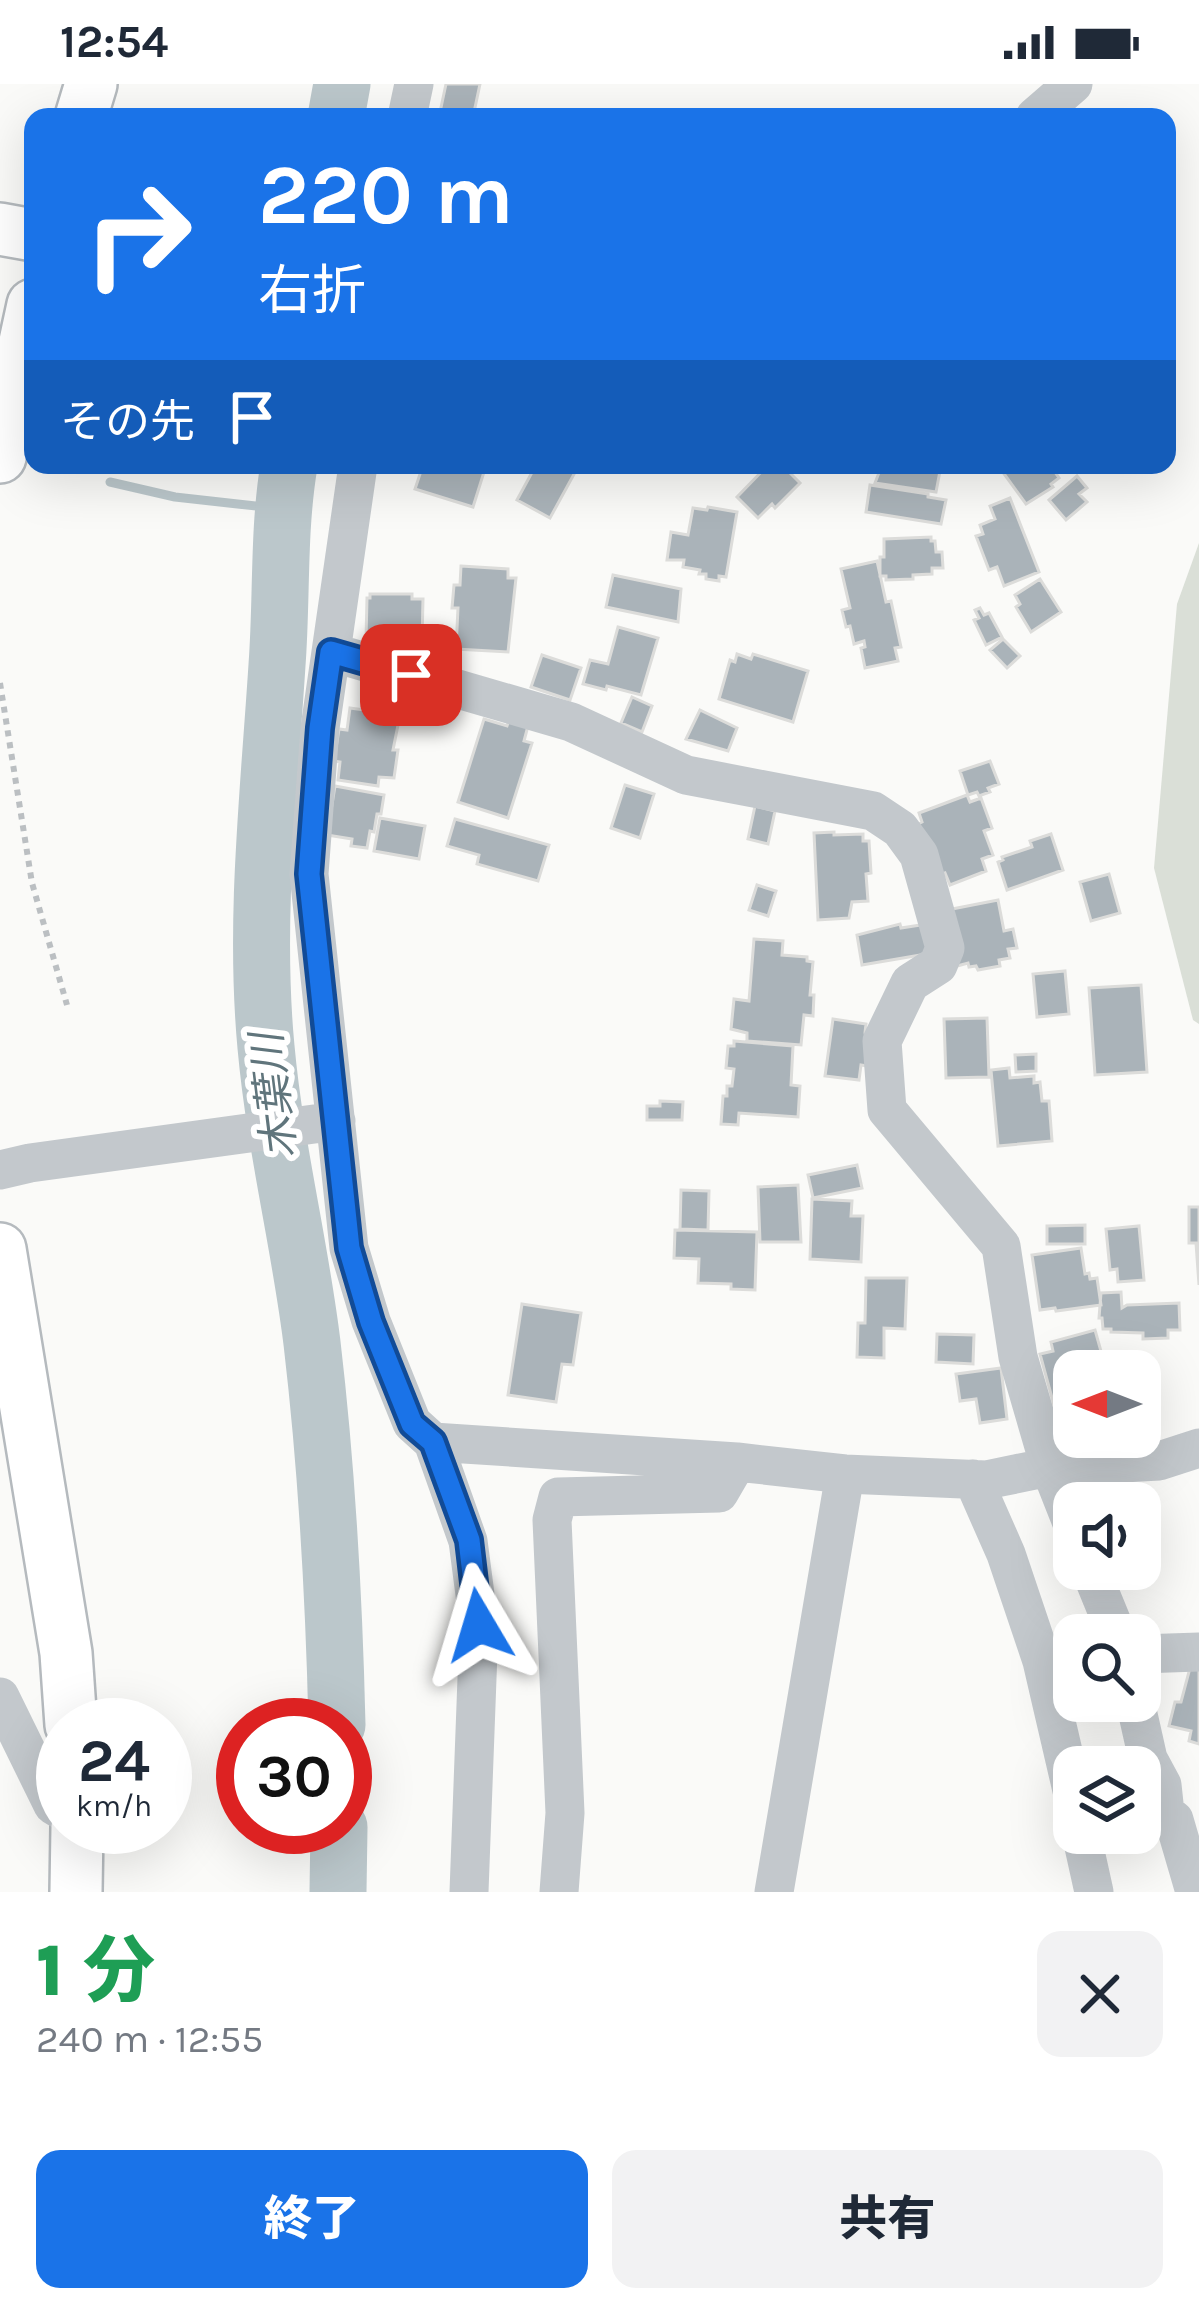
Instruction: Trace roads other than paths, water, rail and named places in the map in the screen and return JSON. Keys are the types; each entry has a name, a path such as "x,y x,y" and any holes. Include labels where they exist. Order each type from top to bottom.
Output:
{"main road":[{"path":"0,457 24,346"},
{"path":"0,1249 66,1653 69,1698"},
{"path":"76,1892 77,1854"}],"street":[{"path":"1045,108 1073,84"},
{"path":"357,474 320,728 309,874 326,1123 349,1248 371,1322 412,1424 433,1442 469,1540 479,1625 470,1892"},
{"path":"331,652 572,722 686,775 873,811 900,829 919,855 945,948 938,965 910,983 882,1041 887,1110 1001,1246 1018,1357 1056,1482"},
{"path":"15,1166 326,1123"},
{"path":"433,1442 737,1462 845,1474 986,1480 1050,1467 1159,1461 1199,1448"},
{"path":"559,1892 565,1813 552,1520 557,1497 719,1493 737,1462"},
{"path":"774,1892 845,1474"},
{"path":"974,1479 1006,1554 1042,1661 1062,1746"},
{"path":"1161,1653 1199,1652"},
{"path":"0,1697 36,1773"},
{"path":"1140,1722 1148,1759 1162,1785 1165,1813 1174,1820 1195,1892"},
{"path":"1086,1854 1094,1892"}],"waterway":[{"name":"木葉川","path":"338,108 342,84"},
{"name":"木葉川","path":"288,474 264,856 263,999 270,1084 317,1391 336,1698"},
{"path":"110,482 175,497 282,509"},
{"name":"木葉川","path":"338,1892 339,1854"}]}
